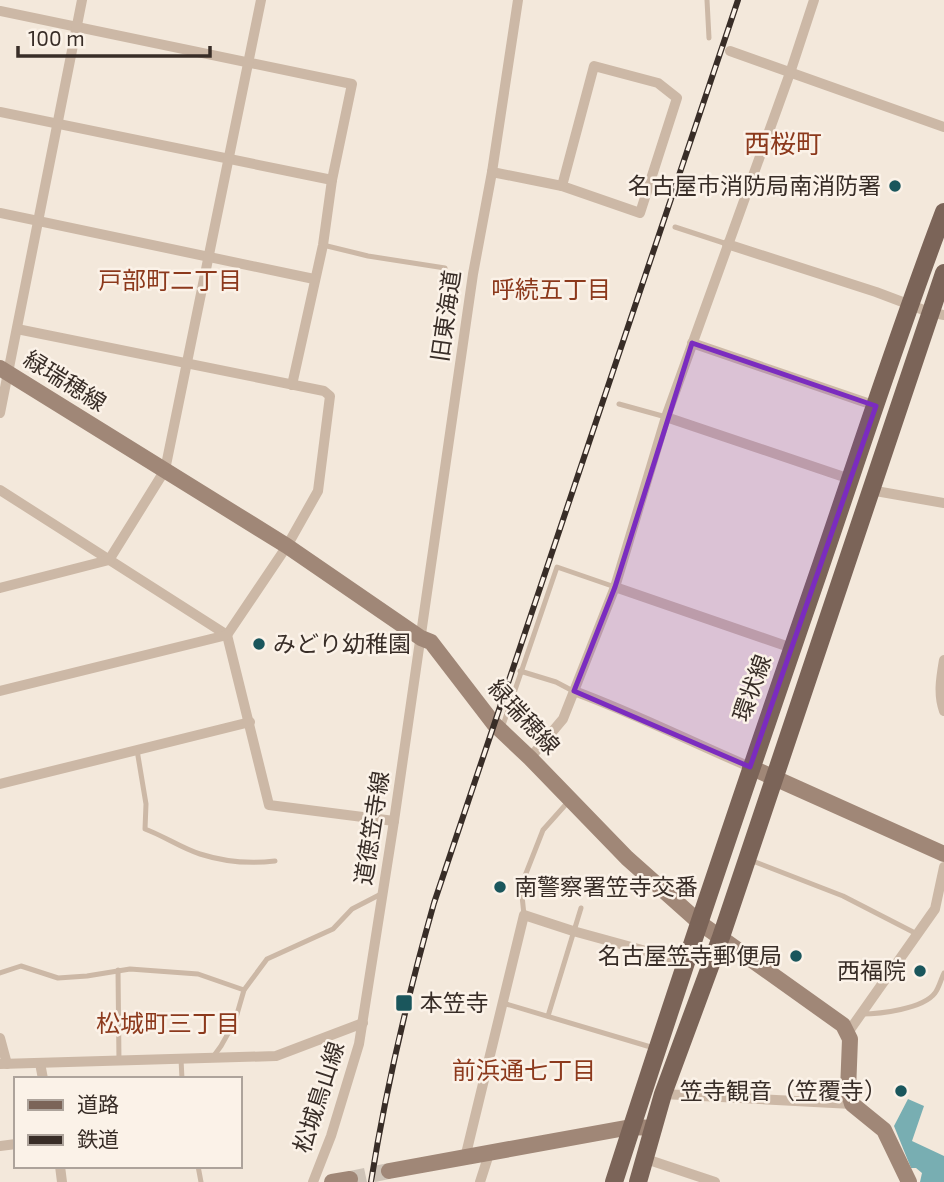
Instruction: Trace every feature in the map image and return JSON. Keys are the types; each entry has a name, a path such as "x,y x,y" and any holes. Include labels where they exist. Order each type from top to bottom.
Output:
{"main road":[{"name":"環状線","path":"614,1182 750,767 876,406 908,305 944,212"},
{"path":"638,1182 663,1094 721,937 870,490 937,314 944,273"},
{"name":"緑瑞穂線","path":"4,371 166,470 431,642 488,717 627,858 700,923 843,1024 849,1031"},
{"path":"750,767 944,854"},
{"path":"849,1031 848,1091 852,1104 884,1130 909,1182"},
{"path":"389,1171 631,1127 654,1128"},
{"path":"332,1182 350,1179"}],"street":[{"path":"0,413 4,371 17,328 82,0"},
{"path":"0,587 109,560 166,470 261,0"},
{"name":"旧東海道","path":"421,638 473,274 492,172 518,0"},
{"path":"530,758 563,719 615,587 666,417 814,0"},
{"path":"0,11 352,84 332,180 323,245 292,385"},
{"path":"730,51 944,127"},
{"path":"492,172 562,186 640,213 677,98 658,83 594,66 562,186"},
{"path":"0,112 332,180"},
{"path":"0,213 314,279"},
{"path":"727,244 937,314"},
{"path":"0,691 227,635 287,547 318,491 330,396 324,391 17,328"},
{"path":"692,343 876,406"},
{"path":"666,417 850,479"},
{"path":"0,490 227,635 269,805 394,821"},
{"path":"870,490 944,503"},
{"path":"615,587 792,648"},
{"name":"道徳笠寺線","path":"363,1023 421,638"},
{"path":"944,660 940,684 944,711"},
{"path":"573,691 614,706 750,767"},
{"path":"0,784 250,722"},
{"path":"849,1031 935,909 944,867"},
{"path":"465,1158 524,915 686,962"},
{"path":"0,1038 3,1064 211,1059 276,1056 363,1023"},
{"name":"松城鳥山線","path":"313,1182 343,1097 363,1023"},
{"path":"40,1063 43,1077"},
{"path":"663,1094 852,1104"},
{"path":"480,1182 489,1154"},
{"path":"646,1159 715,1182"}],"lane":[{"path":"707,0 709,38"},
{"path":"675,227 727,244"},
{"path":"323,245 368,256 445,268"},
{"path":"619,404 666,417"},
{"path":"501,730 557,567 615,587"},
{"path":"520,671 556,682 573,691"},
{"path":"137,750 146,804 145,829 166,836 198,854 246,864 275,861"},
{"path":"524,915 521,886 543,830 570,801"},
{"path":"746,859 843,896 917,934"},
{"path":"211,1059 235,1021 244,990 267,959 333,929 352,909 383,893"},
{"path":"548,1016 580,908"},
{"path":"0,972 21,966 58,978 118,970 198,974 244,990"},
{"path":"118,970 119,1061"},
{"path":"861,1014 878,1014 914,1006 935,995 944,972"},
{"path":"503,1003 657,1049"},
{"path":"181,1059 182,1077"}],"highlighted area":[{"path":"692,343 876,406 750,767 574,691 615,587"}],"water":[{"path":"908,1099 924,1106 912,1141 944,1156 944,1182 920,1182 922,1173 911,1168 894,1126"}],"tunnel":[{"path":"350,1179 389,1171"}],"railway":[{"path":"371,1182 398,1041 434,903 738,0"}],"place":[{"name":"名古屋市消防局南消防署","path":"895,186"},
{"name":"みどり幼稚園","path":"259,644"},
{"name":"南警察署笠寺交番","path":"500,887"},
{"name":"名古屋笠寺郵便局","path":"796,956"},
{"name":"西福院","path":"920,971"},
{"name":"本笠寺","path":"404,1003"},
{"name":"笠寺観音（笠覆寺）","path":"901,1091"}],"district":[{"name":"西桜町","path":"783,144"},
{"name":"戸部町二丁目","path":"170,281"},
{"name":"呼続五丁目","path":"551,290"},
{"name":"松城町三丁目","path":"168,1024"},
{"name":"前浜通七丁目","path":"524,1071"}]}
